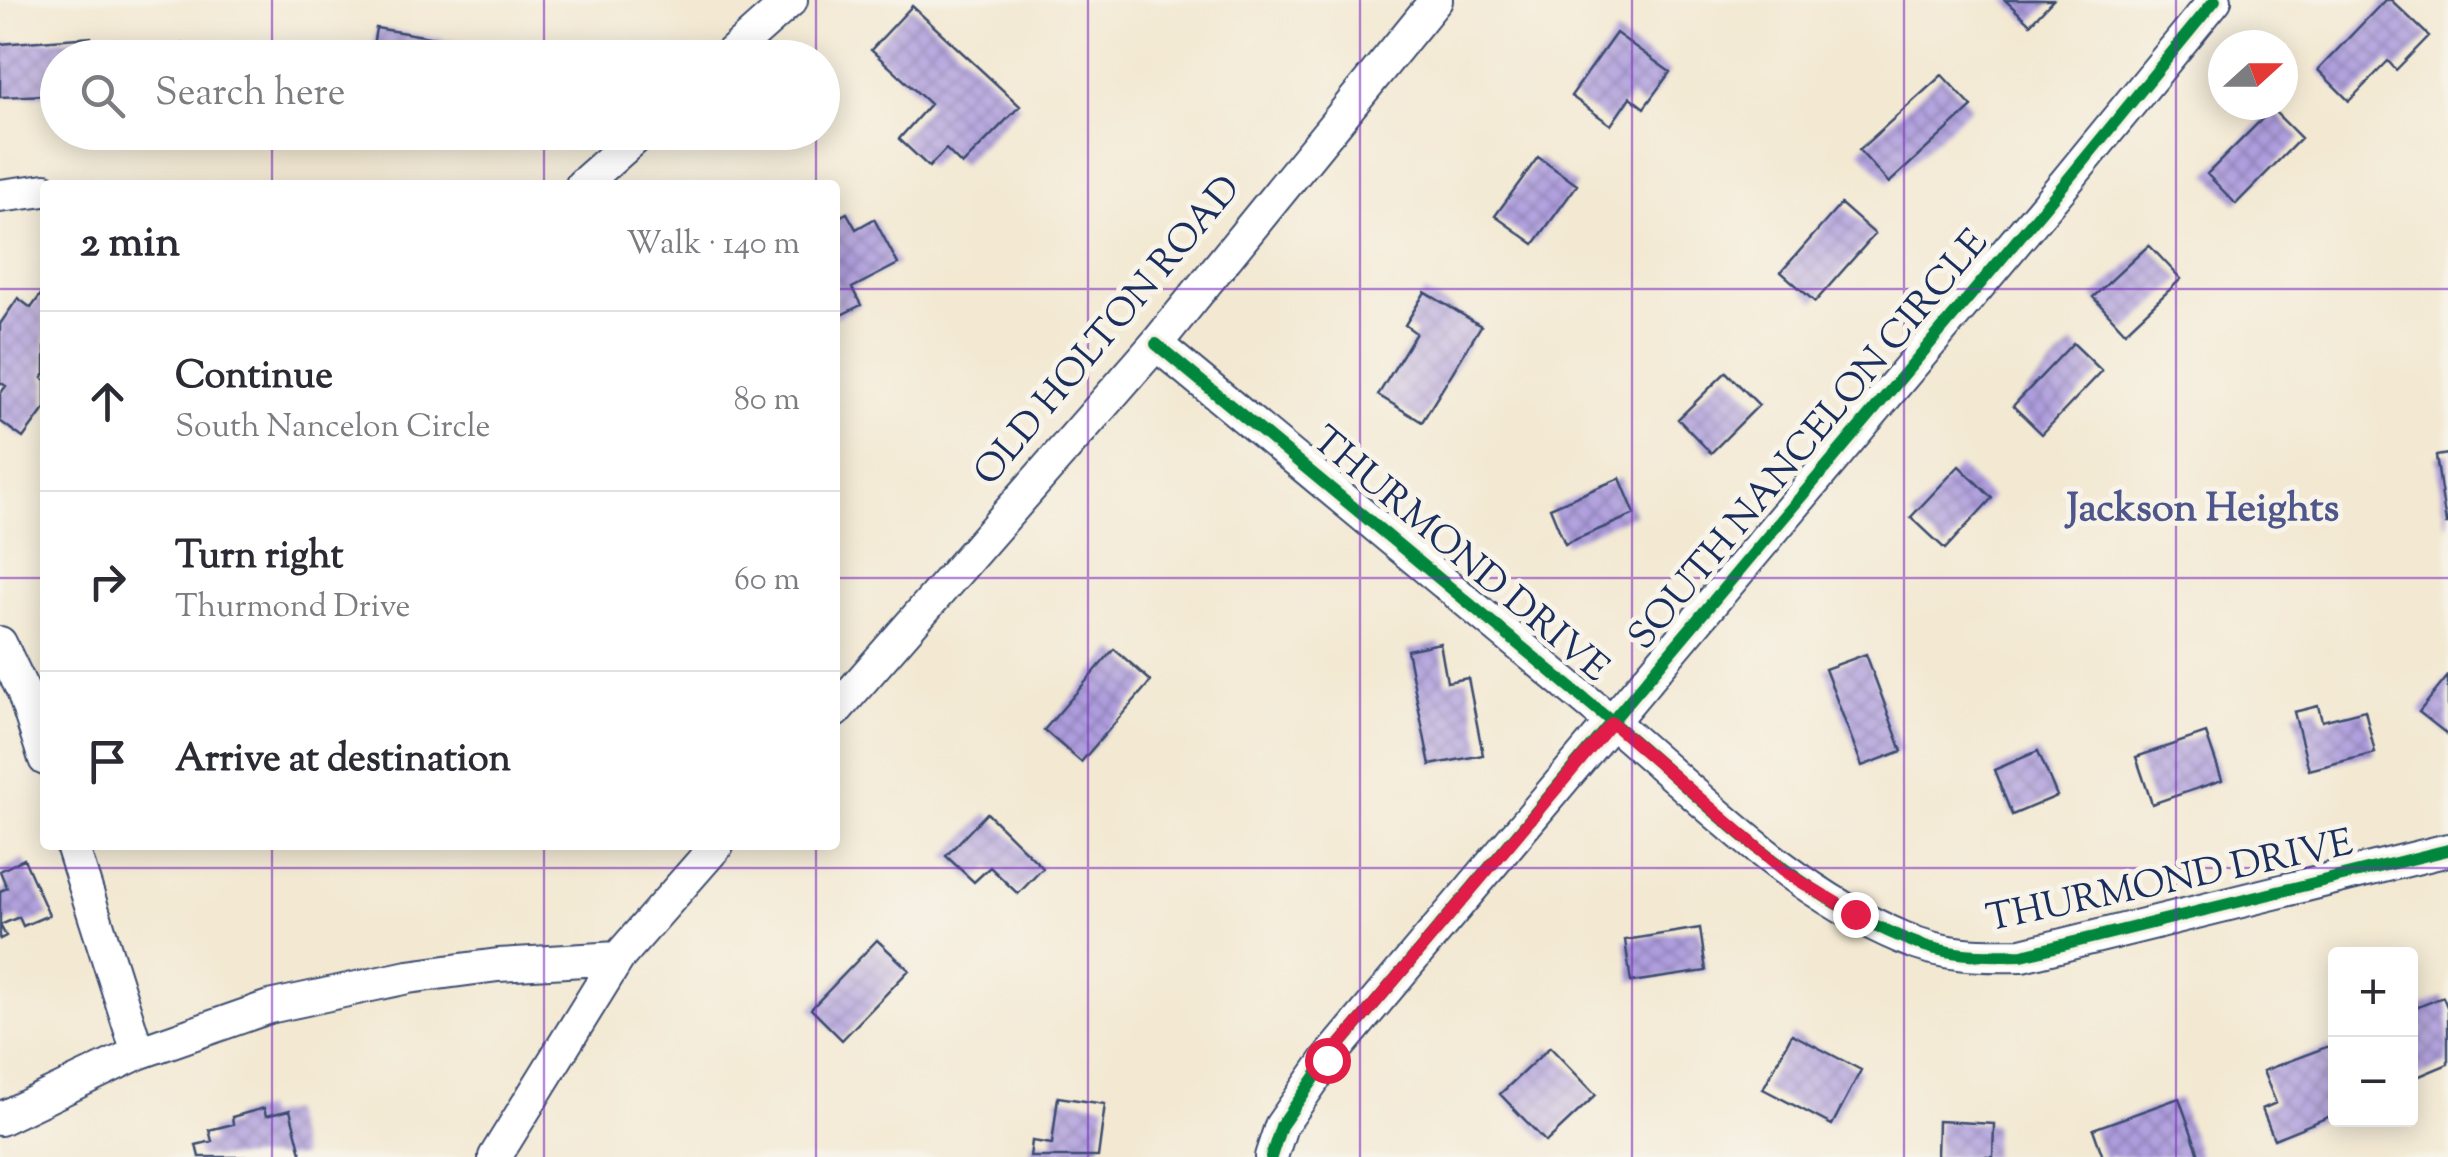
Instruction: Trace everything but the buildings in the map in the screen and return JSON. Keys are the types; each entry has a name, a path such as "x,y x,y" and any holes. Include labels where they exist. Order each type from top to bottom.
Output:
{"street":[{"path":"746,40 791,0"},
{"name":"OLD HOLTON ROAD","path":"840,704 1156,344 1436,0"},
{"name":"SOUTH NANCELON CIRCLE","path":"1271,1157 1282,1126 1327,1060 2214,0"},
{"path":"588,180 622,150"},
{"path":"0,196 40,191"},
{"name":"THURMOND DRIVE","path":"1156,344 1788,874 1905,940 1966,957 2022,954 2448,850"},
{"path":"0,643 34,681 40,724"},
{"path":"74,850 138,1053"},
{"path":"495,1157 618,958 713,850"},
{"path":"0,1119 138,1053 269,1007 408,977 498,965 618,958"}],"cycle path":[{"path":"1271,1157 1281,1126 1327,1060 2215,0"},
{"path":"1156,344 1612,722 1750,842 1823,895 1918,944 1962,954 2022,955 2448,850"}],"district":[{"name":"Jackson Heights","path":"2203,510"}],"route":[{"path":"1327,1060 1612,723 1788,874 1855,914"}]}
